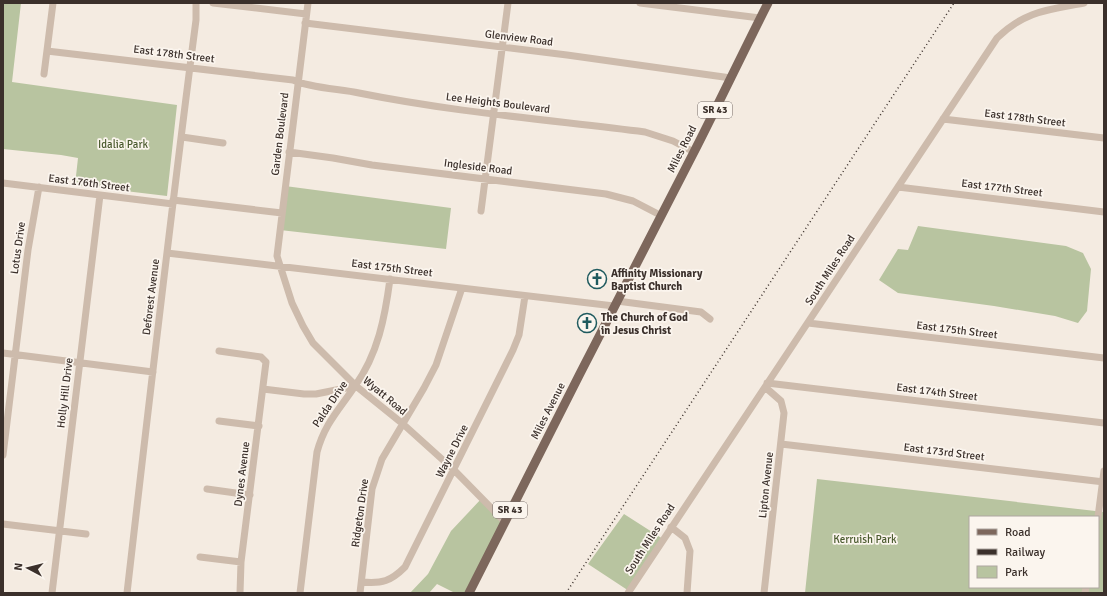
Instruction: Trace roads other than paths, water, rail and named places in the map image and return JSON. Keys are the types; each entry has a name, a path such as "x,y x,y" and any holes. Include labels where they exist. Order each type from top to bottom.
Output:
{"main road":[{"name":"Miles Road","path":"648,240 694,152 768,3"},
{"name":"Miles Avenue","path":"469,593 648,240"}],"street":[{"path":"44,74 53,3"},
{"name":"Deforest Avenue","path":"127,593 196,20 196,3"},
{"path":"213,3 306,14"},
{"name":"Garden Boulevard","path":"281,266 277,256 308,3"},
{"path":"481,212 508,3"},
{"path":"640,3 760,18"},
{"name":"South Miles Road","path":"628,593 997,38 1016,22 1039,12 1084,3"},
{"name":"Glenview Road","path":"305,23 502,47 731,78"},
{"name":"East 178th Street","path":"47,51 190,67 293,80 298,82"},
{"name":"Lee Heights Boulevard","path":"298,82 408,103 645,132 673,141 694,152"},
{"name":"East 178th Street","path":"943,119 1104,138"},
{"path":"182,137 223,143"},
{"name":"Ingleside Road","path":"289,152 485,180 606,194 633,201 660,215"},
{"name":"East 176th Street","path":"3,183 100,195 282,213"},
{"name":"Lotus Drive","path":"3,455 28,250 39,187"},
{"name":"East 177th Street","path":"898,187 1104,212"},
{"name":"Holly Hill Drive","path":"52,593 100,195"},
{"name":"East 175th Street","path":"167,253 525,296 677,309 701,312 710,319"},
{"name":"Wyatt Road","path":"281,266 292,303 303,326 318,348 356,386 403,424 454,470 505,522"},
{"name":"Palda Drive","path":"300,593 317,452 321,437 339,407 356,386 374,350 382,329 390,279"},
{"name":"Ridgeton Drive","path":"360,593 372,489 376,474 382,459 436,365 462,288"},
{"name":"Wayne Drive","path":"362,582 376,583 387,580 396,575 405,567 513,350 519,335 525,296"},
{"name":"East 175th Street","path":"808,323 1104,358"},
{"name":"Dynes Avenue","path":"219,351 261,357 266,362 241,562 240,593"},
{"path":"3,353 153,372"},
{"name":"East 174th Street","path":"766,385 1104,423"},
{"name":"Lipton Avenue","path":"764,593 784,413 781,401 766,385"},
{"path":"263,389 316,394 356,386"},
{"path":"218,421 259,426"},
{"name":"East 173rd Street","path":"781,444 1103,482"},
{"path":"1098,516 1104,471"},
{"path":"207,490 250,495"},
{"path":"3,524 86,534"},
{"path":"671,527 685,538 690,551 687,593"},
{"path":"200,557 241,562"}],"railway":[{"path":"566,593 954,3"}],"place":[{"name":"Affinity Missionary Baptist Church","path":"597,279"},
{"name":"The Church of God in Jesus Christ","path":"587,323"}],"park label":[{"name":"Idalia Park","path":"123,144"},
{"name":"Kerruish Park","path":"865,539"}]}
